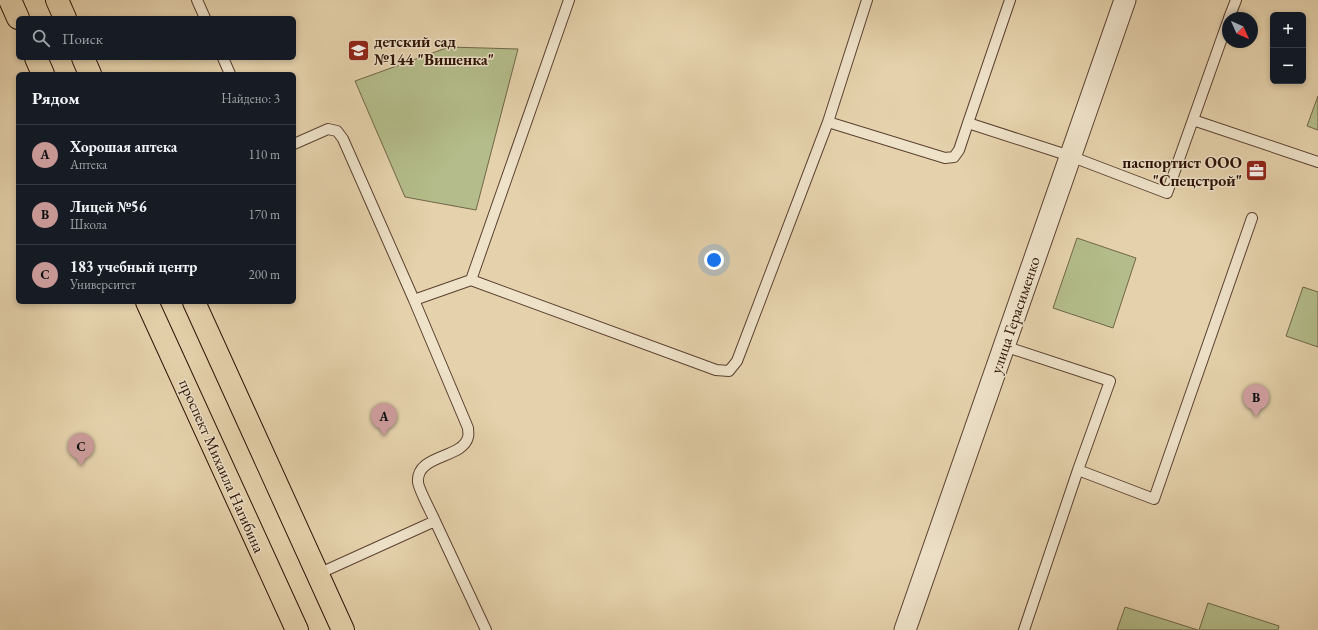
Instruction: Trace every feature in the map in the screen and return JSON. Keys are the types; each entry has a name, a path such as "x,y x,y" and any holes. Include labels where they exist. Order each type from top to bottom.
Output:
{"main road":[{"path":"10,0 17,16"},
{"path":"56,0 64,16"},
{"path":"37,60 42,72"},
{"path":"84,60 89,72"},
{"name":"проспект Михаила Нагибина","path":"148,304 296,630"},
{"path":"195,304 343,630"}],"street":[{"name":"улица Герасименко","path":"905,630 1124,0"}],"lane":[{"path":"197,0 204,16"},
{"path":"471,280 569,0"},
{"path":"414,300 471,280 716,370 729,371 737,361 828,122 867,0"},
{"path":"828,122 945,158 954,157 968,123 1010,0"},
{"path":"1231,12 1236,0"},
{"path":"968,123 1070,156 1168,192 1222,39"},
{"path":"224,60 229,72"},
{"path":"1193,120 1318,162"},
{"path":"296,143 328,130 337,131 343,139 414,300 468,428 468,438 462,447 426,464 419,473 418,483 486,630"},
{"path":"1078,470 1154,499 1252,218"},
{"path":"1004,346 1110,381 1024,630"},
{"path":"318,574 435,521"}],"green space":[{"path":"449,47 518,49 476,210 405,197 355,81"},
{"path":"1318,96 1318,130 1307,126"},
{"path":"1077,238 1136,258 1113,328 1053,308"},
{"path":"1303,287 1318,292 1318,347 1286,336"},
{"path":"1208,603 1279,626 1278,630 1199,630"},
{"path":"1125,607 1198,630 1117,630"}],"place":[{"name":"детский сад №144 \"Вишенка\"","path":"359,50"},
{"name":"паспортист ООО \"Спецстрой\"","path":"1257,171"},
{"name":"Лицей №56","path":"1256,417"},
{"name":"Хорошая аптека","path":"384,436"},
{"name":"183 учебный центр","path":"81,466"}]}
